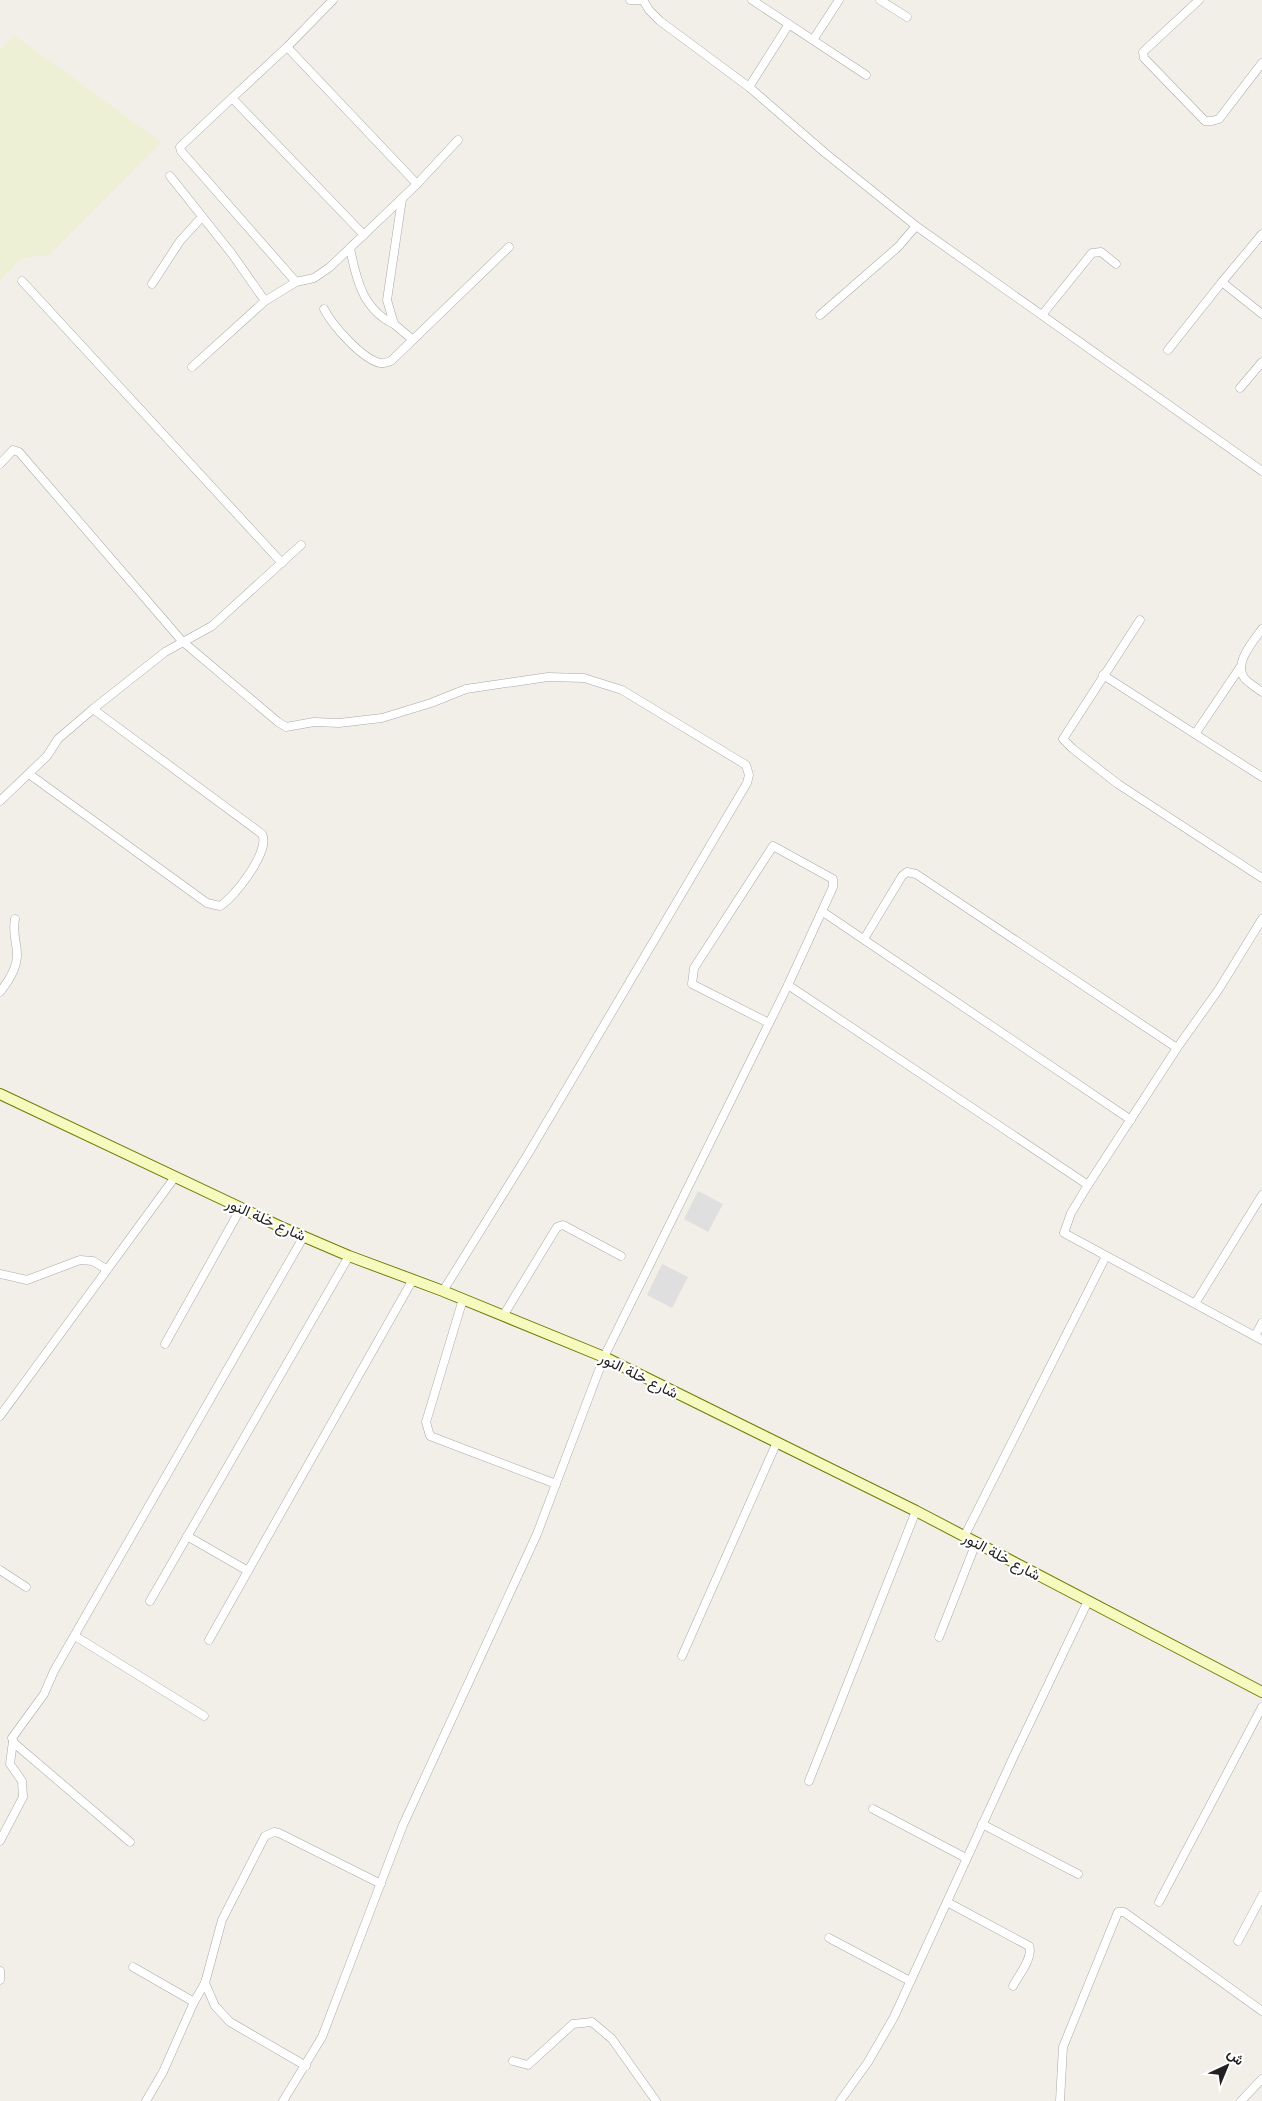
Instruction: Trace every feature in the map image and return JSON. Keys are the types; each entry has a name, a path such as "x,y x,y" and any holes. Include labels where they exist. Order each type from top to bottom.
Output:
{"street":[{"path":"296,282 181,151 180,147 287,47 333,0"},
{"path":"630,0 639,0"},
{"path":"643,0 649,10 660,21 749,87 824,152 916,226 1262,471"},
{"path":"752,0 866,75"},
{"path":"813,40 839,0"},
{"path":"880,0 907,17"},
{"path":"1199,0 1143,52 1144,58 1205,121 1219,118 1262,63"},
{"path":"749,87 789,24"},
{"path":"287,47 417,184"},
{"path":"232,98 364,235"},
{"path":"192,367 265,301 296,282 314,278 350,248 417,184 458,140"},
{"path":"170,176 265,301"},
{"path":"394,324 387,300 397,247 402,198"},
{"path":"152,284 180,241 202,216"},
{"path":"820,315 898,247 916,226"},
{"path":"1168,350 1262,234"},
{"path":"324,309 330,320 368,358 381,364 391,362 509,246"},
{"path":"350,248 357,282 367,302 386,320 394,324 413,340"},
{"path":"1042,315 1092,253 1101,252 1116,264"},
{"path":"22,281 282,563"},
{"path":"1222,282 1262,314"},
{"path":"1240,388 1262,362"},
{"path":"0,464 13,450 19,452 182,641 278,722 286,726 314,722 339,723 382,718 431,703 466,689 501,683 548,677 584,678 622,690 746,765 750,775 747,782 528,1154 443,1291"},
{"path":"0,801 47,756 58,739 93,709 165,652 212,626 302,545"},
{"path":"1140,620 1063,739 1118,784 1262,878"},
{"path":"1194,734 1241,666 1251,645 1262,629"},
{"path":"1241,666 1243,677 1262,692"},
{"path":"1103,675 1262,777"},
{"path":"29,774 207,903 220,906 227,901 248,875 264,848 265,840 262,834 93,709"},
{"path":"283,2101 322,2037 414,1800 533,1543 604,1357 788,985 833,887 832,878 773,846 694,968 692,984 768,1023"},
{"path":"864,939 902,876 907,872 916,874 1177,1048"},
{"path":"823,912 1131,1120"},
{"path":"0,992 13,971 17,956 12,929 15,919"},
{"path":"1262,919 1219,989 1177,1048 1088,1185 1071,1214 1064,1233 1196,1302 1262,1340"},
{"path":"788,985 1088,1185"},
{"name":"شارع خلة النور","path":"0,1094 241,1208 349,1256 443,1291 604,1357 916,1511 1262,1692"},
{"path":"0,1416 175,1177"},
{"path":"1196,1302 1262,1195"},
{"path":"165,1344 241,1208"},
{"path":"503,1316 557,1226 563,1225 621,1256"},
{"path":"0,1841 23,1797 22,1781 10,1764 13,1735 44,1694 75,1636 304,1236"},
{"path":"150,1601 349,1256"},
{"path":"964,1537 1106,1256"},
{"path":"0,1274 27,1280 80,1260 93,1262 106,1269"},
{"path":"209,1640 412,1281"},
{"path":"463,1299 426,1422 426,1429 430,1436 556,1484"},
{"path":"1254,1336 1262,1323"},
{"path":"682,1656 777,1442"},
{"path":"808,1781 916,1511"},
{"path":"188,1536 248,1571"},
{"path":"939,1637 976,1543"},
{"path":"0,1570 26,1587"},
{"path":"840,2101 882,2038 1088,1601"},
{"path":"75,1636 204,1716"},
{"path":"1158,1902 1262,1707"},
{"path":"13,1741 130,1842"},
{"path":"873,1809 966,1858"},
{"path":"982,1824 1078,1874"},
{"path":"146,2101 162,2072 194,2002 206,1983 222,1920 262,1840 269,1833 279,1833 381,1884"},
{"path":"1238,1941 1262,1896"},
{"path":"947,1902 1029,1946 1031,1950 1029,1957 1012,1986"},
{"path":"1060,2101 1063,2047 1118,1912 1124,1912 1262,2011"},
{"path":"828,1938 910,1981"},
{"path":"133,1967 194,2002"},
{"path":"0,1971 0,1980"},
{"path":"206,1983 215,2006 230,2022 306,2066"},
{"path":"513,2062 528,2065 573,2024 592,2022 612,2039 656,2101"},
{"path":"1241,2101 1262,2079"}],"shaded area":[{"path":"698,1191 723,1204 708,1232 684,1219"},
{"path":"662,1264 688,1277 672,1308 647,1295"}],"green space":[{"path":"14,35 161,142 49,255 21,258 0,281 0,51"}]}
